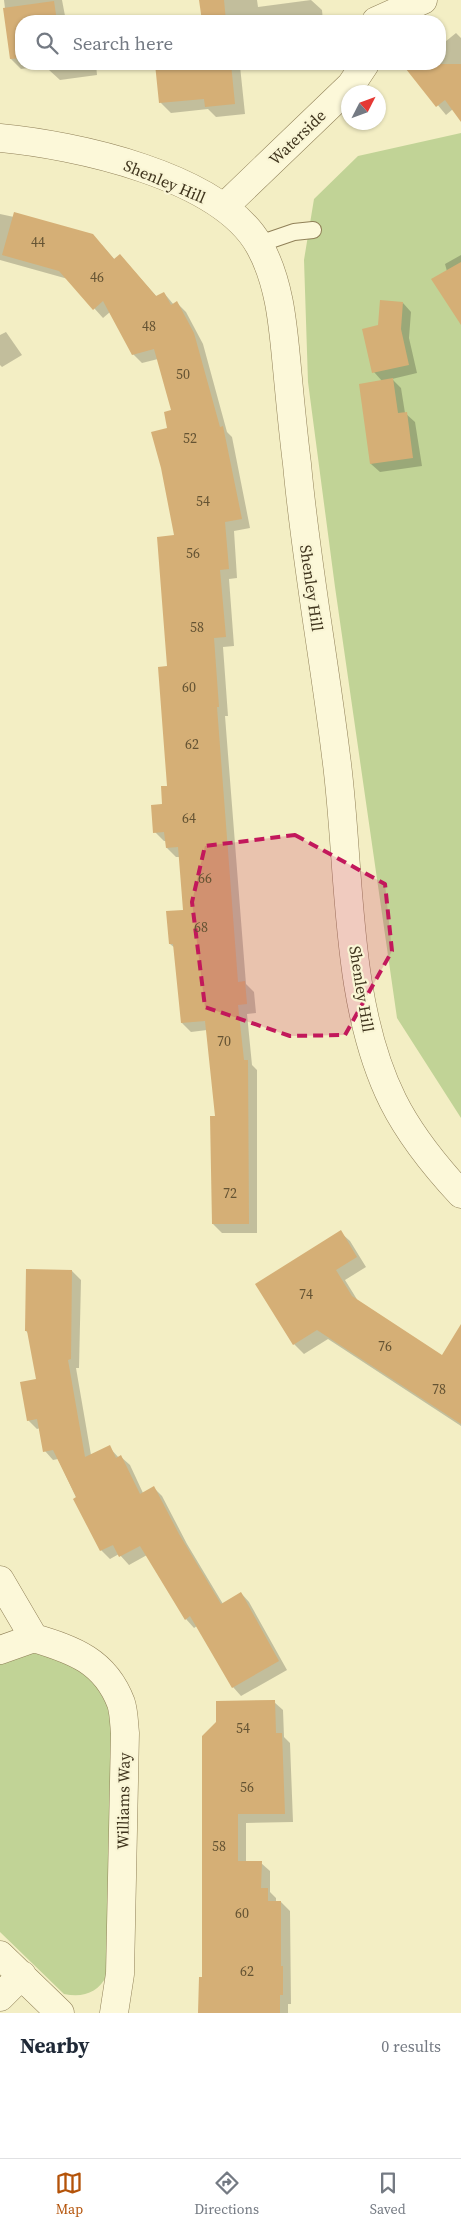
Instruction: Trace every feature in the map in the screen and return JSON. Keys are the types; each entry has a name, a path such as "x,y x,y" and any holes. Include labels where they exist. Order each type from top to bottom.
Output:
{"street":[{"path":"368,0 374,15"},
{"path":"389,15 423,0"},
{"name":"Waterside","path":"224,207 351,85 361,70"},
{"name":"Shenley Hill","path":"0,138 30,141 90,153 148,170 184,185 224,207 258,244 277,286 284,338 302,524 337,758 357,978 369,1039 393,1101 433,1163 461,1194"},
{"path":"0,1580 34,1638 0,1650"},
{"name":"Williams Way","path":"34,1638 68,1648 90,1660 108,1679 121,1704 125,1734 120,1974 114,2013"},
{"path":"0,1954 60,2013"},
{"path":"0,1997 22,1975"}],"lane":[{"path":"258,244 294,232 313,230"}],"highlighted area":[{"path":"295,835 385,884 392,951 345,1035 290,1036 205,1007 192,902 205,846"}],"green space":[{"path":"461,133 461,1118 397,1018 335,587 308,382 304,260 314,199 358,156"},
{"path":"33,1653 56,1657 77,1665 110,1700 114,1721 107,1975 94,1990 77,1995 64,1994 0,1932 0,1660"}],"building":[{"path":"199,0 224,0 225,15 201,15"},
{"path":"54,1 56,15 15,15 15,59 10,59 3,8"},
{"path":"446,64 461,64 461,122 445,100 436,107 407,70 446,70"},
{"path":"156,70 232,70 235,104 205,107 204,99 159,103"},
{"path":"14,212 93,234 114,259 120,254 156,296 164,292 171,305 177,301 194,333 220,427 223,426 242,519 225,522 229,569 220,570 226,637 214,638 219,707 217,707 238,982 245,981 247,1004 238,1005 244,1060 248,1060 249,1224 212,1224 210,1116 215,1116 205,1021 181,1023 173,944 169,944 166,911 183,910 178,847 166,848 164,832 153,833 151,805 162,804 161,786 167,786 158,667 167,666 157,537 174,535 161,468 151,432 167,428 164,412 171,410 154,349 132,355 103,301 93,310 59,271 2,255"},
{"path":"461,262 461,325 431,279"},
{"path":"380,300 403,302 401,329 409,365 372,373 362,329 378,325"},
{"path":"393,378 398,413 407,412 413,458 370,464 359,384"},
{"path":"341,1230 357,1257 336,1270 352,1296 442,1355 461,1324 461,1424 317,1330 293,1345 255,1284"},
{"path":"26,1269 72,1270 71,1359 68,1360 85,1457 110,1445 116,1458 121,1455 140,1494 154,1486 179,1534 221,1604 241,1592 279,1661 232,1688 190,1616 185,1620 140,1546 119,1557 113,1545 100,1551 73,1499 76,1497 53,1450 43,1452 37,1419 27,1421 20,1382 36,1379 27,1331 25,1331"},
{"path":"275,1700 276,1733 282,1733 285,1814 238,1814 238,1861 262,1861 261,1888 268,1888 268,1901 281,1901 283,1995 280,1995 280,2013 198,2013 199,1977 202,1977 202,1736 216,1722 216,1701"}]}
